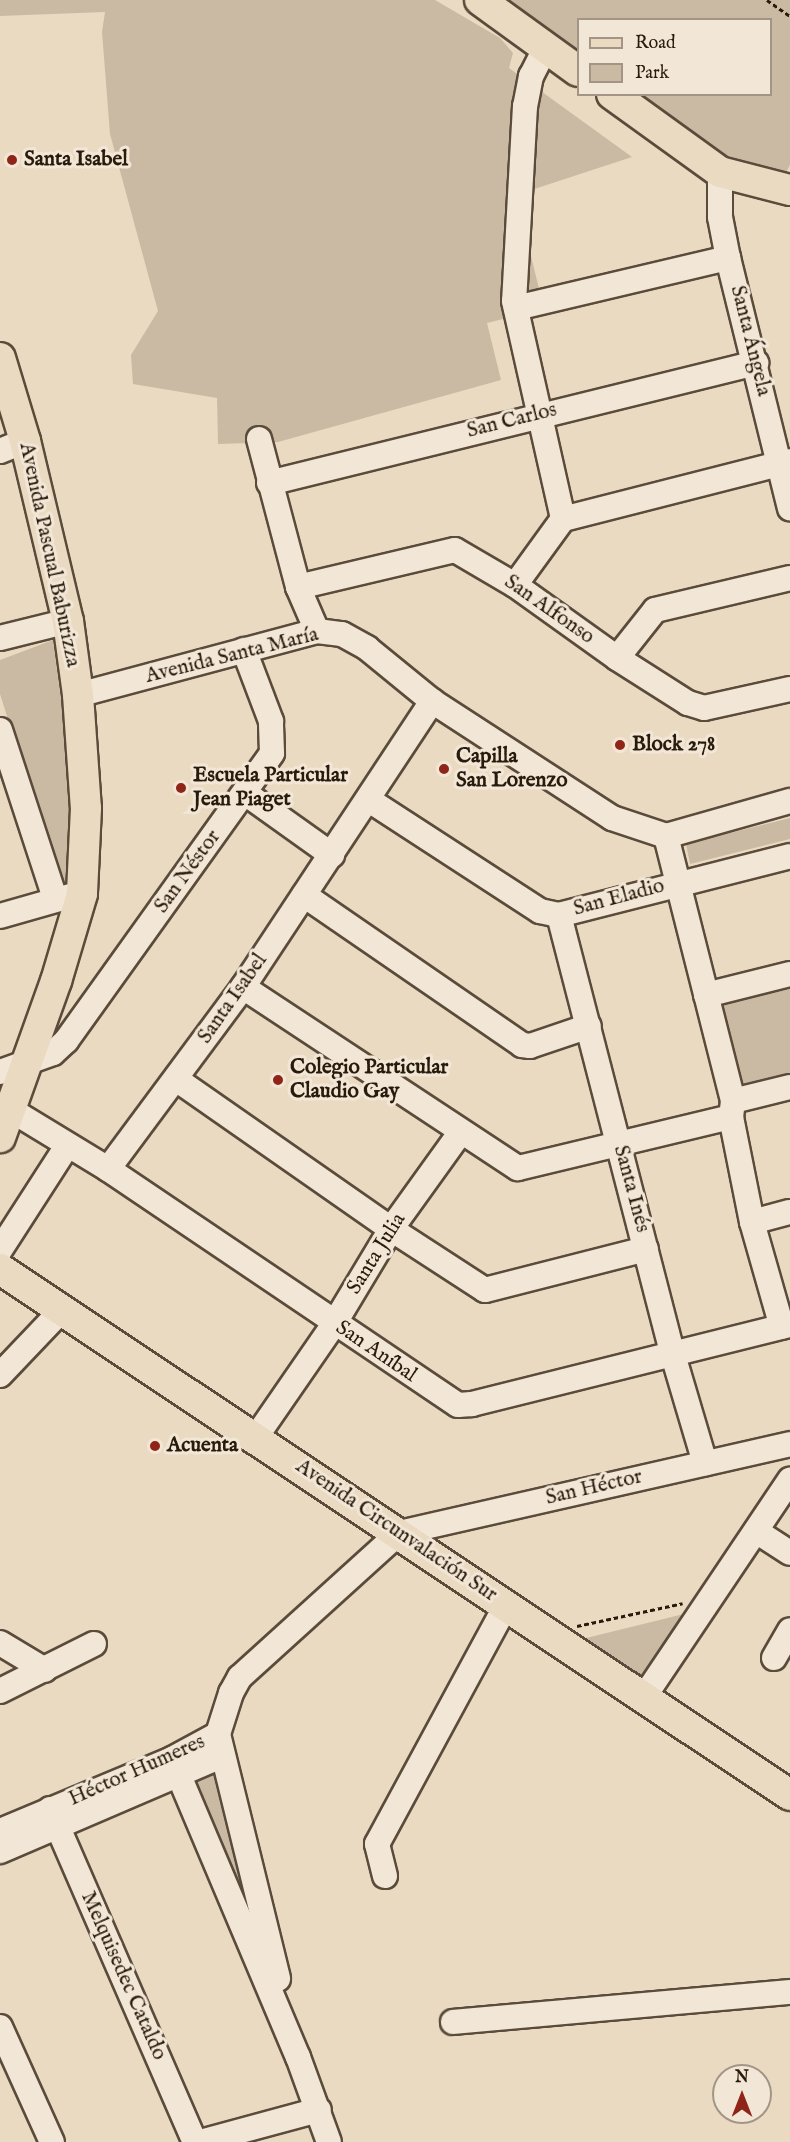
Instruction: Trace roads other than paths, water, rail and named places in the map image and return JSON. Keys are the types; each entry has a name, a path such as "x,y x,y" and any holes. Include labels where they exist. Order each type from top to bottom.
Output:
{"main road":[{"path":"480,0 577,70"},
{"path":"615,96 720,172 790,190"},
{"name":"Avenida Pascual Baburizza","path":"0,358 13,446 68,621 78,695 86,808 69,896 14,1068 10,1110 0,1137"},
{"name":"Avenida Circunvalación Sur","path":"0,1269 256,1437 790,1795"}],"street":[{"path":"546,47 531,76 525,106 516,308 563,519"},
{"name":"Santa Ángela","path":"720,172 720,217 728,258 785,463 790,508"},
{"path":"516,308 728,258"},
{"name":"San Carlos","path":"269,483 756,363"},
{"path":"259,439 298,587 317,631"},
{"path":"515,585 563,519 785,463"},
{"name":"San Alfonso","path":"298,587 455,550 515,585 617,658 688,703 705,708 790,689"},
{"path":"617,658 655,610 790,578"},
{"path":"0,638 68,621"},
{"name":"Avenida Santa María","path":"78,695 317,631 342,634 367,648 432,701 612,818 666,836"},
{"name":"San Néstor","path":"14,1068 53,1053 66,1041 272,753 273,734 244,650"},
{"name":"Santa Isabel","path":"108,1169 243,987 369,800 432,701"},
{"path":"0,730 69,896 0,916"},
{"path":"245,793 332,855"},
{"name":"San Eladio","path":"369,800 540,911 559,915 678,882 790,856"},
{"path":"786,1326 753,1222 732,1109 666,836 790,801"},
{"path":"304,895 522,1045 530,1046 589,1026"},
{"name":"Santa Inés","path":"559,915 673,1355 705,1463"},
{"path":"706,995 790,975"},
{"path":"243,987 460,1133 518,1168 619,1143 732,1109 790,1087"},
{"path":"176,1078 391,1229 485,1290 646,1249"},
{"name":"San Aníbal","path":"10,1110 108,1169 452,1402 465,1405 786,1326"},
{"name":"Santa Julia","path":"256,1437 334,1324 391,1229 460,1133"},
{"path":"0,1250 67,1146"},
{"path":"753,1222 790,1212"},
{"path":"0,1376 62,1310"},
{"name":"San Héctor","path":"399,1533 790,1444"},
{"path":"644,1697 790,1480"},
{"path":"756,1531 790,1553"},
{"name":"Héctor Humeres","path":"0,1831 54,1817 176,1767 220,1745 231,1693 240,1677 399,1533"},
{"path":"385,1876 377,1844 506,1605"},
{"path":"774,1658 790,1630"},
{"path":"0,1642 45,1670"},
{"path":"0,1691 94,1644"},
{"path":"220,1745 298,2057"},
{"path":"176,1767 320,2110 329,2142"},
{"name":"Héctor Humeres","path":"0,1851 54,1817"},
{"name":"Melquisedec Cataldo","path":"54,1817 195,2142"},
{"path":"453,2022 790,1992"},
{"path":"0,2027 52,2142"},
{"path":"200,2142 320,2110"}],"place":[{"name":"Santa Isabel","path":"12,160"},
{"name":"Block 278","path":"620,745"},
{"name":"Capilla San Lorenzo","path":"444,769"},
{"name":"Escuela Particular Jean Piaget","path":"181,788"},
{"name":"Colegio Particular Claudio Gay","path":"278,1080"},
{"name":"Acuenta","path":"155,1446"}]}
